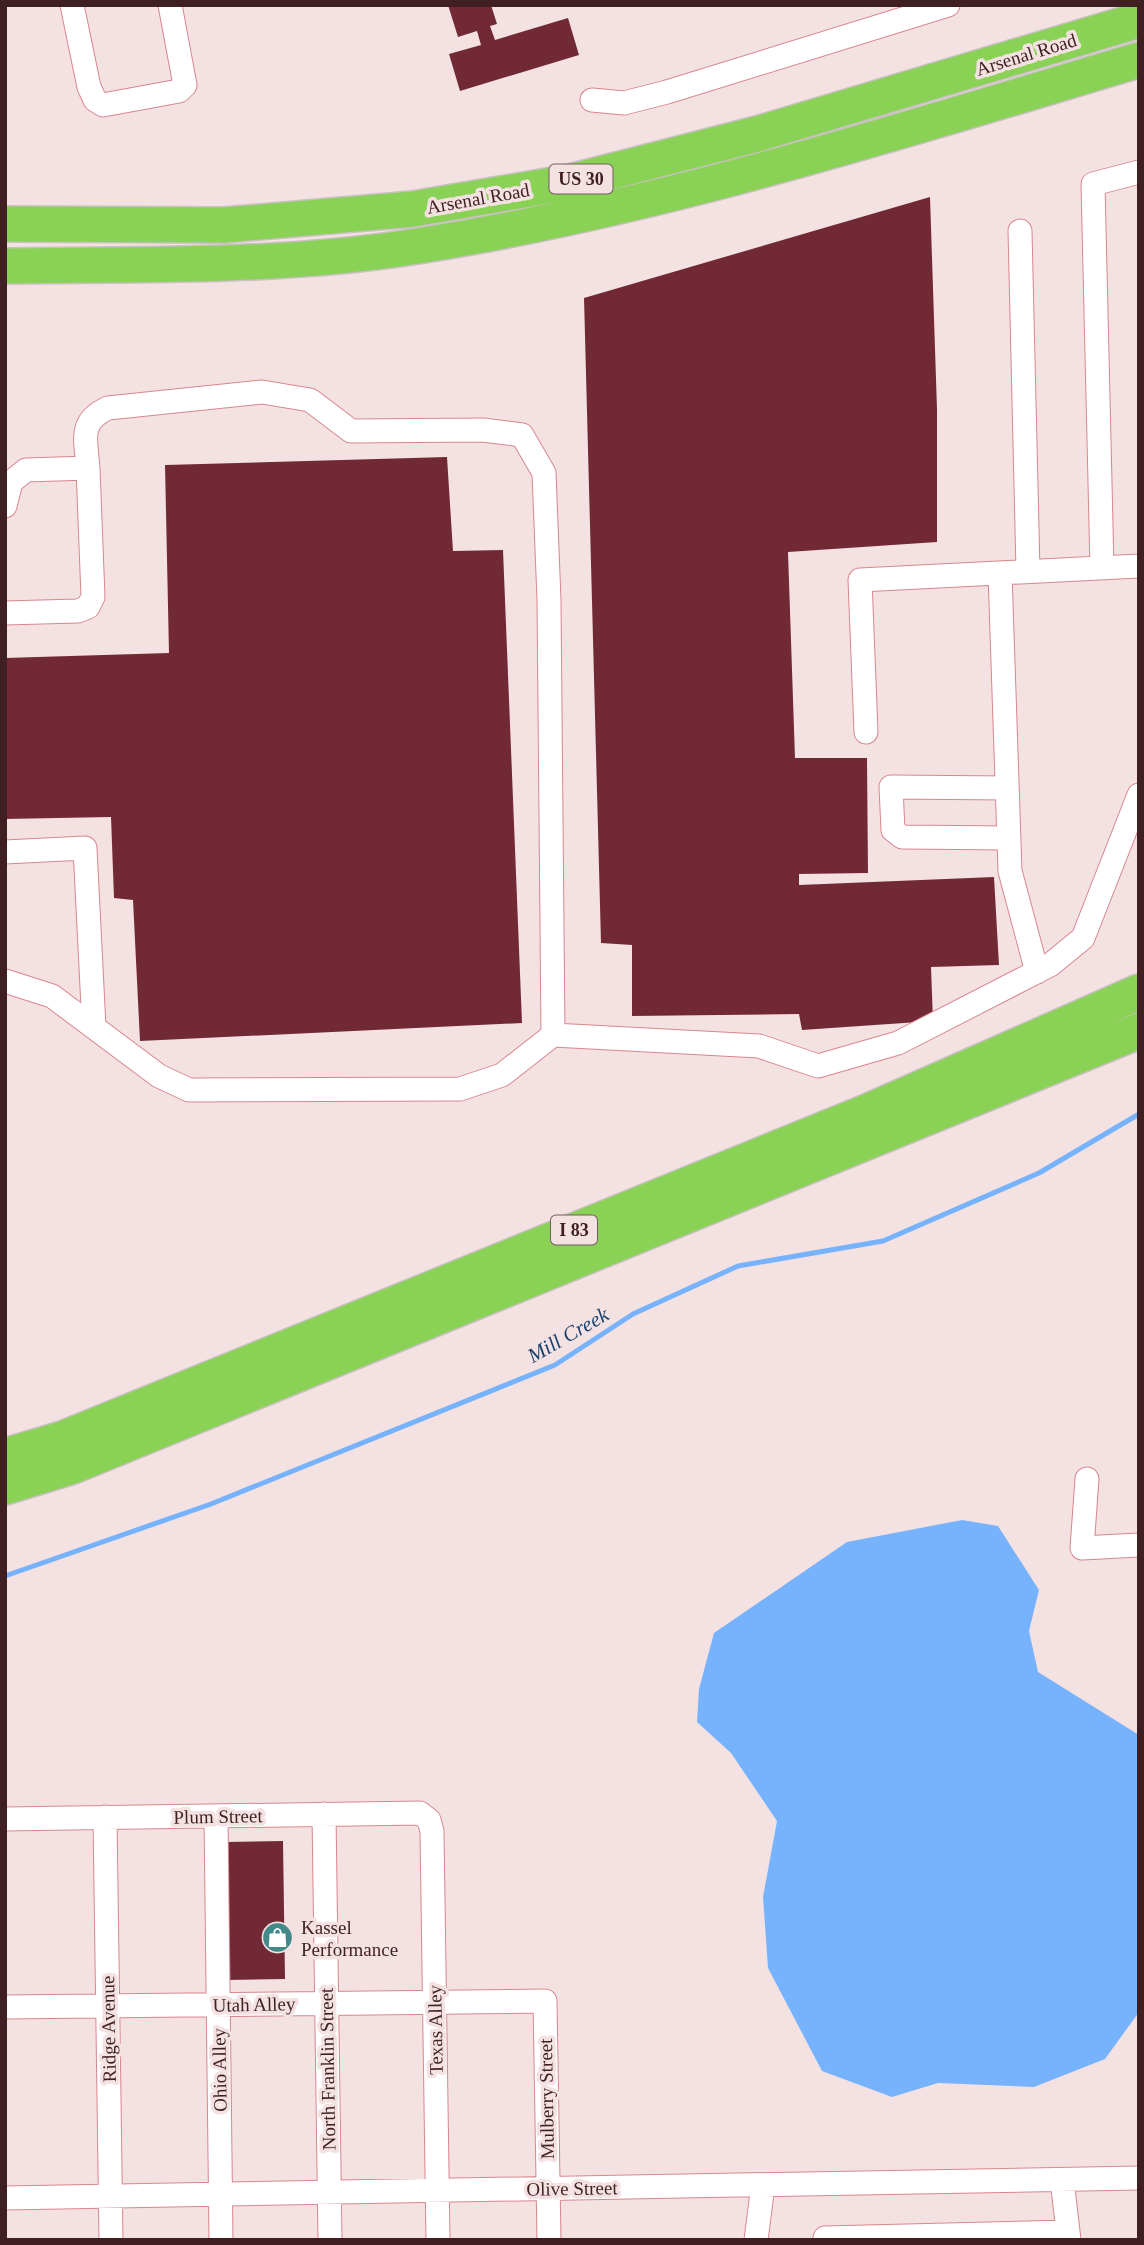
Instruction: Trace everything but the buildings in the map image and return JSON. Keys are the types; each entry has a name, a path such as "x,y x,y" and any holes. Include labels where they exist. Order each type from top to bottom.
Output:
{"highway":[{"name":"Arsenal Road","path":"5,224 224,225 413,209 570,182 757,134 1139,20"},
{"name":"Arsenal Road","path":"5,266 230,264 416,247 693,191 1139,60"},
{"name":"I 83","path":"5,1456 75,1433 843,1121 1139,992"},
{"name":"I 83","path":"5,1487 73,1466 1139,1031"}],"street":[{"path":"72,5 89,88 95,100 103,105 179,91 185,85 170,5"},
{"path":"592,100 624,103 667,92 948,5"},
{"path":"1102,568 1093,184 1139,172"},
{"path":"1020,230 1028,571"},
{"path":"5,613 78,611 88,607 93,597 85,427 93,415 108,408 262,392 310,400 351,432 483,430 522,435 544,473 549,600 553,1035"},
{"path":"5,506 11,482 26,470 88,468"},
{"path":"866,732 860,580 1139,566"},
{"path":"1000,573 1010,870 1037,972"},
{"path":"1007,788 891,787 893,830 902,837 1009,838"},
{"path":"5,981 52,996 159,1076 189,1090 460,1089 502,1075 553,1035 759,1046 818,1066 898,1043 1037,972 1083,938 1139,795"},
{"path":"5,852 85,848 94,1027"},
{"path":"1087,1479 1082,1548 1139,1545"},
{"name":"Plum Street","path":"5,1819 420,1813 429,1820"},
{"name":"North Franklin Street","path":"324,1814 330,2240"},
{"name":"Ohio Alley","path":"216,1816 221,2240"},
{"name":"Ridge Avenue","path":"105,1817 111,2240"},
{"name":"Texas Alley","path":"429,1820 432,1831 438,2240"},
{"name":"Utah Alley","path":"5,2007 545,2001"},
{"name":"Mulberry Street","path":"545,2001 549,2240"},
{"name":"Olive Street","path":"5,2197 1139,2178"},
{"path":"825,2238 1068,2236 1062,2180"},
{"path":"756,2240 763,2185"}],"water":[{"path":"962,1520 998,1526 1039,1590 1029,1631 1038,1672 1139,1735 1139,2012 1105,2059 1034,2087 938,2083 892,2097 822,2071 768,1968 763,1897 777,1821 731,1753 697,1722 699,1689 714,1633 847,1542"}],"waterway":[{"name":"Mill Creek","path":"5,1576 211,1504 555,1365 633,1314 738,1266 883,1241 1039,1173 1139,1114"}],"place":[{"name":"Kassel Performance","path":"278,1938"}]}
